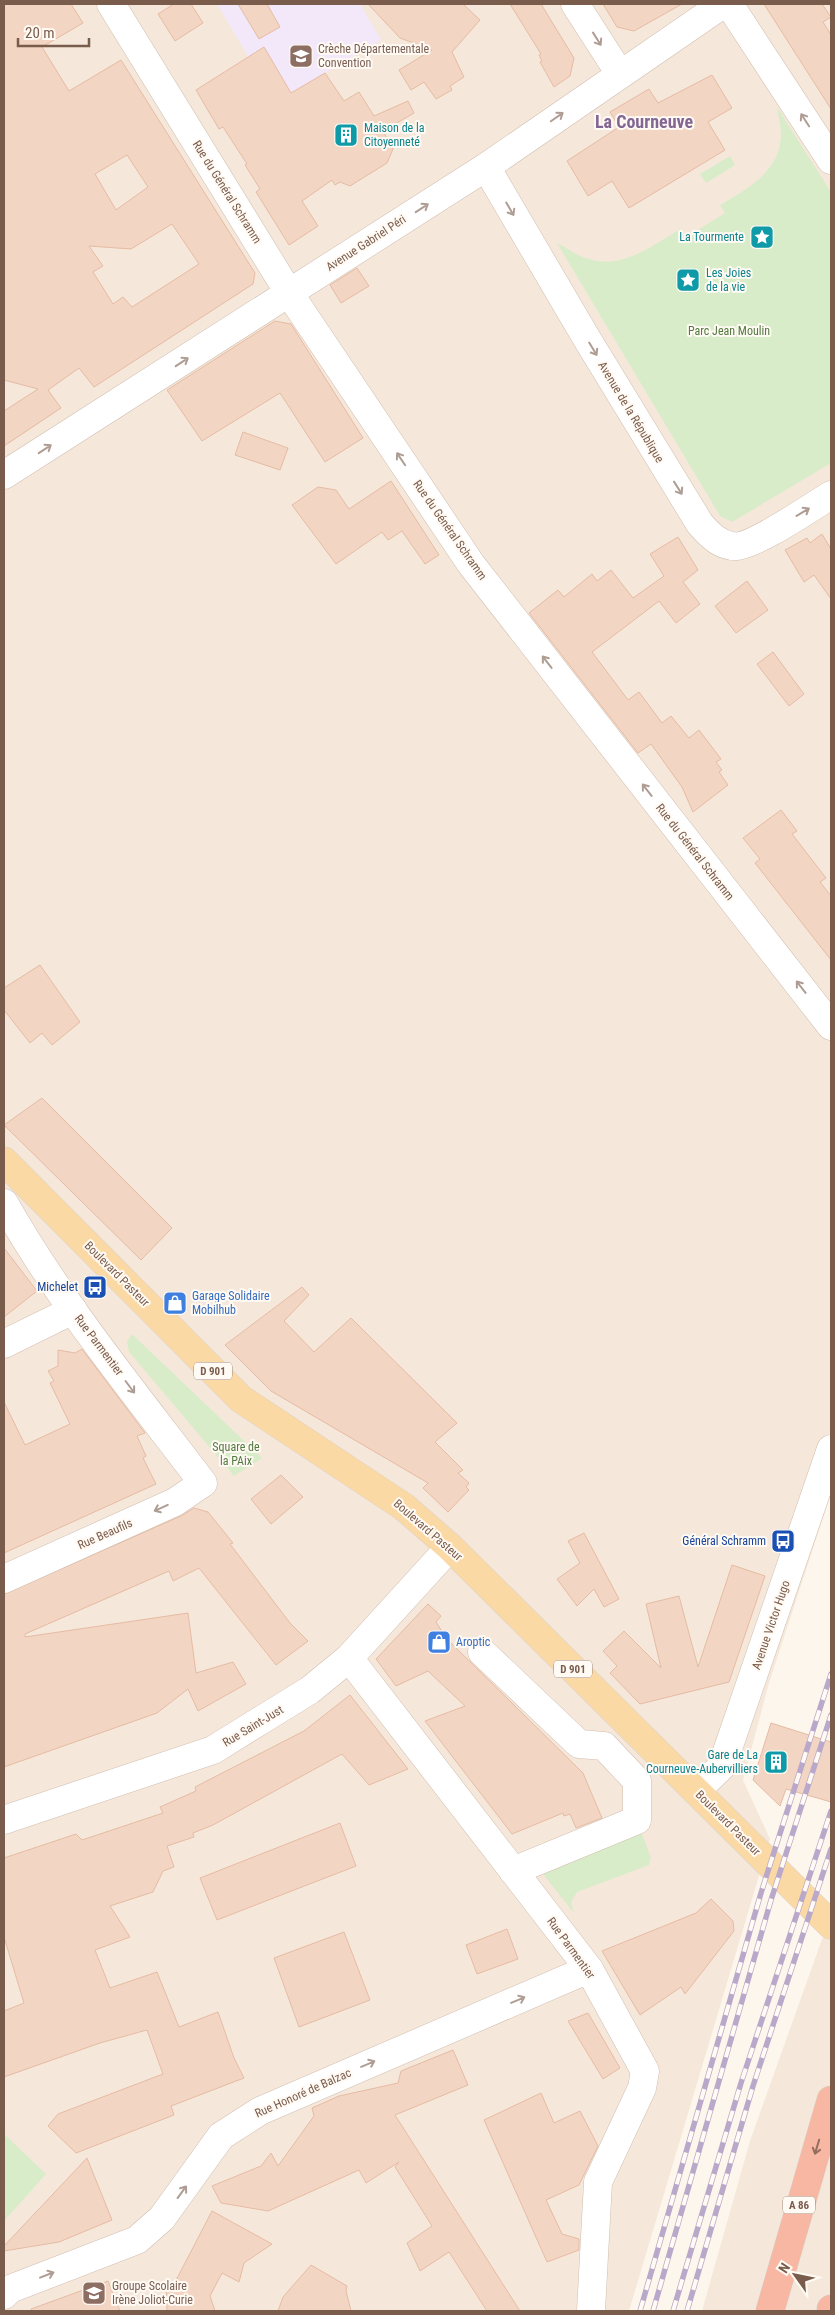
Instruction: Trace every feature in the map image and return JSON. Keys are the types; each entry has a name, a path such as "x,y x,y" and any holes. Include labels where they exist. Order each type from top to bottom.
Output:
{"highway":[{"name":"A 86","path":"770,2311 831,2100"}],"main road":[{"name":"Boulevard Pasteur","path":"4,1162 241,1399 404,1507 450,1547 831,1925"}],"street":[{"name":"Rue du Général Schramm","path":"111,4 289,293 471,564 831,1026"},
{"path":"575,4 620,74"},
{"name":"Avenue Gabriel Péri","path":"4,476 486,167 724,4"},
{"path":"729,4 831,160"},
{"name":"Avenue de la République","path":"486,167 587,339 700,524 710,535 733,547 742,546 831,495"},
{"name":"Rue Parmentier","path":"4,1202 14,1244 73,1310 203,1483"},
{"path":"4,1344 73,1310"},
{"name":"Avenue Victor Hugo","path":"696,1791 722,1766 831,1449"},
{"name":"Rue Beaufils","path":"4,1579 175,1502 203,1483"},
{"name":"Rue Saint-Just","path":"4,1820 213,1750 310,1690 349,1658 450,1547"},
{"path":"482,1652 579,1744 604,1746 637,1781 637,1820 513,1871"},
{"name":"Rue Parmentier","path":"349,1658 589,1969 645,2071 646,2077 598,2182 590,2311"},
{"name":"Rue Honoré de Balzac","path":"4,2295 10,2289 137,2240 162,2218 221,2136 260,2111 589,1969"}],"shaded area":[{"path":"4,4 831,4 831,1494 769,1683 743,1780 770,1839 629,2311 4,2311"},
{"name":"Crèche Départementale Convention","path":"217,4 360,4 381,40 275,102"},
{"path":"831,1914 831,2311 702,2311 750,2141"}],"green space":[{"name":"Parc Jean Moulin","path":"777,107 831,192 831,463 732,522 720,516 557,243 585,258 601,262 625,259 637,254 680,229 685,238 725,213 720,205 752,185 769,168 780,147 781,131"},
{"path":"730,156 735,165 706,183 700,174"},
{"name":"Square de la PAix","path":"132,1334 262,1458 234,1476 129,1352 127,1342"},
{"path":"640,1829 651,1858 649,1865 577,1892 571,1902 574,1913 539,1869"},
{"path":"4,2134 46,2174 4,2221"}],"building":[{"path":"4,4 71,4 83,23 42,47 69,91 121,60 255,273 253,284 94,387 79,368 48,390 61,408 4,446 4,411 38,389 4,380","holes":["127,155 148,187 116,210 95,174","172,224 199,264 132,307 123,297 113,304 93,272 103,266 89,246 131,249"]},
{"path":"174,4 191,4 203,23 175,41 158,14"},
{"path":"238,4 267,4 280,27 259,39"},
{"path":"368,4 463,4 480,20 452,52 464,77 450,86 452,90 436,99 424,82 411,90 399,70 432,50 400,38"},
{"path":"510,4 541,4 574,58 570,76 554,87 540,62 542,61 539,55 541,54"},
{"path":"603,4 682,4 634,31 617,27"},
{"path":"764,4 822,4 831,17 823,22 831,35 831,109"},
{"path":"264,47 291,93 325,73 344,101 359,92 374,116 408,101 414,113 383,131 393,149 387,163 350,186 340,182 335,185 332,180 302,201 318,226 289,245 256,192 260,189 245,165 247,164 223,127 219,129 196,90"},
{"path":"712,75 732,108 708,122 725,150 629,208 612,181 588,196 567,161 619,127 610,112 649,89 658,103"},
{"path":"357,268 369,286 341,303 330,285"},
{"path":"275,321 291,324 363,438 325,462 280,393 202,441 167,390"},
{"path":"243,432 288,448 280,470 235,455"},
{"path":"391,481 439,555 425,564 402,531 388,540 382,532 336,564 292,505 318,487 336,490 349,509"},
{"path":"822,534 831,549 831,599 814,575 804,582 785,550 807,538 810,543"},
{"path":"678,537 698,570 683,582 700,604 676,623 659,601 592,652 628,700 639,692 662,723 671,716 689,738 699,730 721,759 716,762 722,770 719,772 728,785 693,812 682,787 651,744 638,753 529,613 558,590 564,597 592,574 597,581 611,570 633,598 664,576 650,554"},
{"path":"747,581 768,610 736,633 715,606"},
{"path":"773,652 804,694 789,706 757,664"},
{"path":"781,810 797,831 792,834 826,878 820,882 831,896 831,960 755,863 760,859 743,838"},
{"path":"40,965 80,1022 52,1045 42,1033 30,1043 4,1010 4,988"},
{"path":"42,1098 172,1228 141,1260 4,1125"},
{"path":"4,1248 37,1291 4,1317"},
{"path":"302,1287 309,1295 284,1321 314,1352 351,1318 457,1423 435,1442 463,1470 458,1473 469,1483 466,1487 469,1490 448,1512 423,1488 428,1483 271,1391 225,1345"},
{"path":"82,1349 145,1433 137,1436 146,1456 143,1458 156,1484 4,1553 4,1402 25,1445 70,1424 50,1383 54,1381 48,1371 58,1366 58,1350 75,1353"},
{"path":"281,1475 303,1497 271,1524 251,1499"},
{"path":"194,1508 208,1512 233,1543 230,1544 290,1623 308,1641 276,1665 199,1568 173,1581 169,1571 25,1634 25,1637 188,1613 196,1673 233,1662 246,1684 198,1711 188,1689 157,1713 4,1767 4,1594 181,1516"},
{"path":"584,1533 619,1599 604,1607 594,1589 577,1606 557,1579 580,1563 568,1541"},
{"path":"732,1565 765,1576 729,1682 640,1704 610,1673 617,1666 603,1651 624,1631 661,1668 646,1604 679,1596 698,1667"},
{"path":"428,1604 441,1616 436,1622 446,1638 583,1773 602,1818 576,1828 570,1814 564,1816 563,1813 512,1834 425,1721 465,1706 428,1671 396,1686 376,1659"},
{"path":"350,1695 408,1769 369,1785 342,1754 213,1825 193,1833 194,1837 167,1846 174,1867 163,1871 153,1892 110,1906 130,1937 95,1950 110,1988 157,1972 179,2027 218,2012 234,2058 244,2078 171,2106 174,2115 76,2153 48,2126 58,2114 163,2074 147,2030 100,2043 4,2077 4,2011 24,2003 4,1937 4,1858 76,1834 82,1840 163,1813 160,1807 196,1791 195,1787 304,1731"},
{"path":"771,1723 831,1742 831,1802 786,1789 780,1806 753,1780"},
{"path":"340,1823 356,1866 217,1920 200,1878"},
{"path":"711,1899 733,1921 734,1931 685,1994 681,1987 640,2015 602,1951 696,1913"},
{"path":"507,1929 518,1959 477,1974 466,1945"},
{"path":"344,1932 370,2000 299,2027 274,1958"},
{"path":"588,2013 620,2068 603,2079 568,2021"},
{"path":"453,2050 468,2085 395,2115 520,2311 487,2311 449,2252 420,2271 407,2243 432,2226 395,2167 399,2162 366,2183 359,2170 268,2211 221,2203 212,2186 261,2166 271,2153 278,2166 314,2116 312,2108 339,2096 398,2083 401,2071"},
{"path":"541,2093 554,2123 580,2111 598,2146 579,2185 546,2200 562,2234 579,2239 579,2250 547,2262 484,2120"},
{"path":"87,2158 112,2220 59,2242 4,2251 4,2246"},
{"path":"212,2211 272,2244 244,2263 239,2282 222,2273 210,2296 215,2311 167,2311 166,2285 172,2288"},
{"path":"311,2265 347,2286 346,2291 351,2311 278,2311 283,2297"},
{"name":"Groupe Scolaire Irène Joliot-Curie","path":"108,2281 120,2311 32,2311 31,2309"}],"railway":[{"path":"640,2311 761,1893 831,1674"},
{"path":"653,2311 771,1900 831,1715"},
{"path":"673,2311 741,2083 831,1811"},
{"path":"687,2311 753,2086 831,1849"}],"place":[{"name":"Crèche Départementale Convention","path":"301,56"},
{"name":"Maison de la Citoyenneté","path":"346,135"},
{"name":"La Tourmente","path":"762,237"},
{"name":"Les Joies de la vie","path":"688,280"},
{"name":"Michelet","path":"95,1287"},
{"name":"Garage Solidaire Mobilhub","path":"175,1303"},
{"name":"Général Schramm","path":"783,1541"},
{"name":"Aroptic","path":"439,1642"},
{"name":"Gare de La Courneuve-Aubervilliers","path":"776,1762"},
{"name":"Groupe Scolaire Irène Joliot-Curie","path":"94,2293"}],"district":[{"name":"La Courneuve","path":"644,121"}]}
